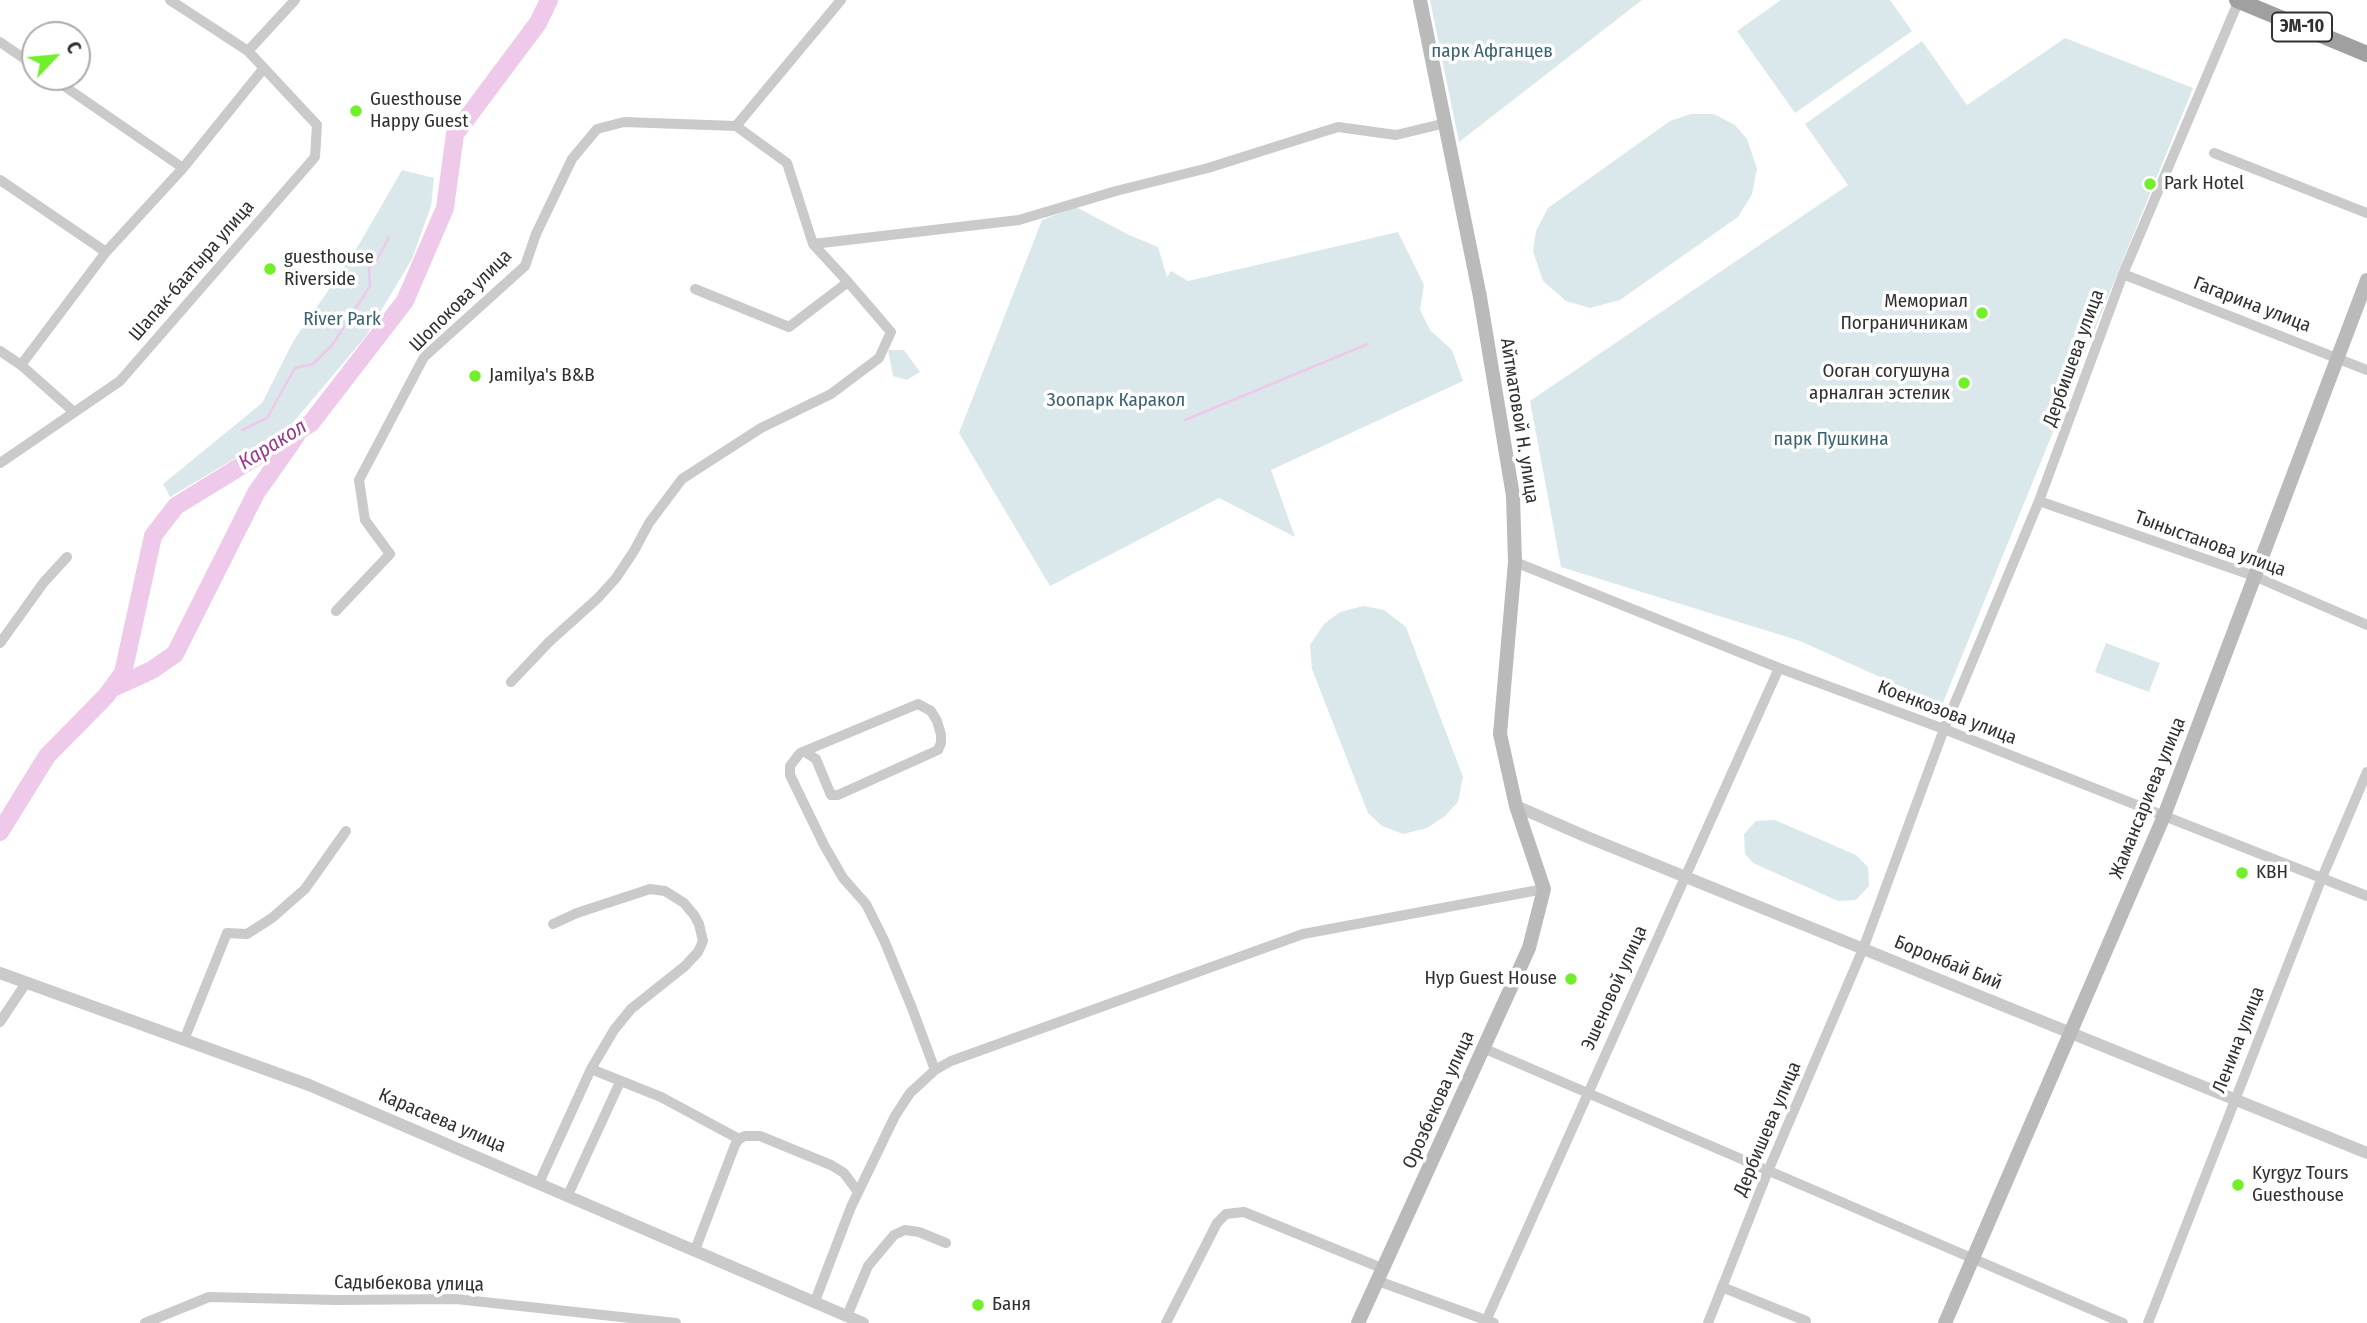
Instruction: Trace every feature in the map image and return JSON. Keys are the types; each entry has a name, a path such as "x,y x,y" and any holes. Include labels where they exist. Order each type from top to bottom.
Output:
{"highway":[{"name":"ЭМ-10","path":"2238,0 2367,54"}],"main road":[{"name":"Айтматовой Н. улица","path":"1420,0 1480,297 1514,496 1515,562 1500,734 1516,806 1544,889"},
{"name":"Жамансариева улица","path":"1945,1323 2164,816 2367,280"},
{"name":"Орозбекова улица","path":"1358,1323 1530,948 1544,889"}],"street":[{"name":"Шапак-баатыра улица","path":"0,463 120,381 315,157 317,125 248,51 170,0"},
{"path":"248,51 295,0"},
{"path":"511,682 616,578 649,523 682,480 761,428 831,394 879,358 891,332 813,244 787,163 736,126 841,0"},
{"name":"Дербишева улица","path":"1708,1323 1768,1171 1863,949 1944,729 2039,501 2123,274 2238,0"},
{"path":"0,42 21,56"},
{"path":"21,365 106,252 183,168 264,68"},
{"path":"71,91 183,168"},
{"name":"Шопокова улица","path":"336,611 390,554 365,520 359,480 424,357 525,267 536,233 572,159 580,149 597,129 624,122 736,126"},
{"path":"813,244 1019,220 1116,191 1208,168 1338,127 1396,135 1446,123"},
{"path":"2214,153 2367,213"},
{"path":"0,180 106,252"},
{"name":"Гагарина улица","path":"2123,274 2367,370"},
{"path":"695,289 789,327 848,282"},
{"path":"0,351 21,365 74,412"},
{"name":"Тыныстанова улица","path":"2039,501 2254,576 2367,625"},
{"path":"0,643 44,582 67,556"},
{"name":"Коенкозова улица","path":"1515,562 1779,668 1944,729 2367,896"},
{"name":"Эшеновой улица","path":"1488,1322 1779,668"},
{"path":"805,752 816,759 827,789 834,796 938,750 941,735 931,711 918,704 805,752 794,758 790,766 790,775 809,817 843,878 866,904 912,1008 935,1070"},
{"name":"Ленина улица","path":"2148,1323 2321,880 2367,772"},
{"name":"Боронбай Бий","path":"1516,806 2367,1153"},
{"path":"184,1040 227,933 247,934 272,918 305,889 346,831"},
{"path":"539,1183 592,1069 614,1030 631,1009 685,966 703,941 699,924 684,903 665,891 650,889 577,913 553,924"},
{"path":"815,1301 858,1192 895,1116 910,1093 935,1070 951,1061 1303,934 1544,889"},
{"name":"Карасаева улица","path":"0,973 309,1085 863,1323"},
{"path":"0,1022 26,983"},
{"path":"1483,1048 2123,1323"},
{"path":"592,1069 661,1097 739,1139 752,1135 760,1136 831,1165 844,1173 858,1192"},
{"path":"568,1195 620,1082"},
{"path":"695,1250 715,1193 739,1139"},
{"path":"1166,1323 1217,1223 1226,1214 1244,1212 1488,1322"},
{"path":"846,1316 868,1266 894,1235 905,1230 946,1242"},
{"path":"1722,1287 1805,1321"},
{"name":"Садыбекова улица","path":"145,1323 209,1297 456,1299 676,1323"}],"green space":[{"name":"парк Афганцев","path":"1430,0 1642,0 1459,142"},
{"path":"1781,0 1890,0 1912,31 1795,113 1737,31"},
{"name":"парк Пушкина","path":"2065,38 2193,88 1942,705 1800,641 1561,567 1530,401 1848,185 1805,124 1922,41 1967,105"},
{"path":"1691,114 1714,114 1735,125 1747,139 1757,169 1752,194 1738,217 1620,300 1590,308 1566,301 1543,281 1533,251 1536,231 1548,208 1670,121"},
{"name":"River Park","path":"402,170 434,178 431,206 412,259 366,336 291,425 170,497 163,484 262,403 294,340 354,253"},
{"name":"Зоопарк Каракол","path":"1076,207 1158,247 1167,277 1171,271 1188,281 1398,232 1424,285 1420,310 1430,330 1452,350 1463,381 1271,470 1295,537 1219,498 1050,586 959,433 1042,220"},
{"path":"888,350 904,350 920,372 907,380 893,376"},
{"path":"1363,606 1384,610 1406,627 1463,777 1458,802 1445,816 1427,828 1403,834 1382,826 1368,813 1312,669 1310,645 1324,624 1340,612"},
{"path":"2106,643 2160,663 2149,692 2095,672"},
{"path":"1775,820 1856,855 1868,867 1869,886 1856,900 1838,901 1753,863 1745,854 1744,834 1756,821"}],"waterway":[{"name":"Каракол","path":"0,832 47,756 106,696 123,673 153,536 176,506 311,423 405,301 445,208 455,134 538,23 549,0"},
{"path":"242,430 267,418 295,368 313,364 333,344 370,286 369,268 378,258 389,237"},
{"path":"1185,420 1368,344"},
{"path":"115,687 152,670 175,654 256,493 296,436"}],"place":[{"name":"Guesthouse Happy Guest","path":"356,111"},
{"name":"Park Hotel","path":"2150,184"},
{"name":"guesthouse Riverside","path":"270,269"},
{"name":"Мемориал Пограничникам","path":"1982,313"},
{"name":"Jamilya's B&B","path":"475,376"},
{"name":"Ооган согушуна арналган эстелик","path":"1964,383"},
{"name":"KBH","path":"2242,873"},
{"name":"Нур Guest House","path":"1571,979"},
{"name":"Kyrgyz Tours Guesthouse","path":"2238,1185"},
{"name":"Баня","path":"978,1305"}]}
